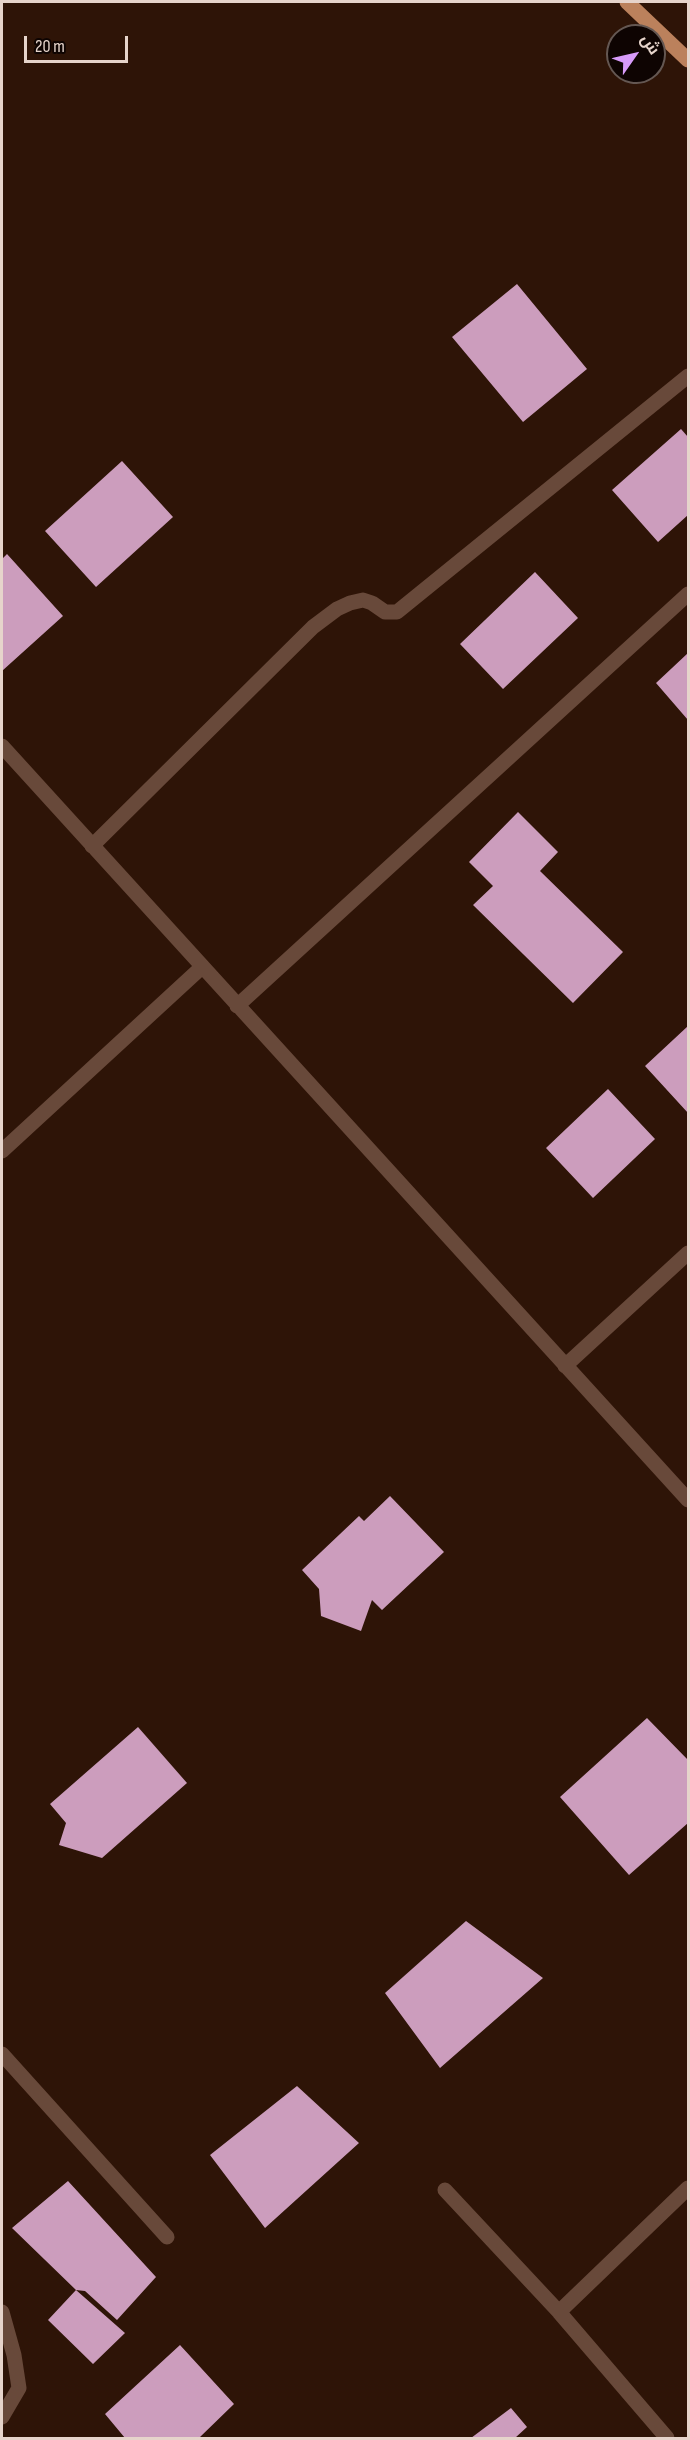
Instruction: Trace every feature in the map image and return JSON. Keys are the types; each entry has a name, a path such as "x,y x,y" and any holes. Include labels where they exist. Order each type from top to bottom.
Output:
{"main road":[{"path":"627,2 688,60"}],"street":[{"path":"92,846 314,627 337,609 363,600 385,612 397,612 688,376"},
{"path":"237,1005 688,594"},
{"path":"2,746 688,1500"},
{"path":"2,1150 202,967"},
{"path":"565,1366 688,1253"},
{"path":"2,2054 7,2070 167,2237"},
{"path":"559,2312 688,2188"},
{"path":"445,2190 559,2312 667,2439"},
{"path":"2,2312 14,2355 19,2388 2,2417"}],"building":[{"path":"517,284 587,369 523,422 452,337"},
{"path":"681,429 688,437 688,515 658,542 612,490"},
{"path":"122,461 173,517 96,587 45,531"},
{"path":"7,554 63,616 2,671 2,559"},
{"path":"535,572 578,618 503,689 460,644"},
{"path":"688,653 688,720 656,683"},
{"path":"518,812 558,852 540,871 623,952 573,1003 473,905 493,886 469,862"},
{"path":"688,1026 688,1113 645,1066"},
{"path":"608,1089 655,1139 593,1198 546,1148"},
{"path":"390,1496 444,1552 382,1610 372,1600 361,1631 321,1616 319,1589 302,1570 359,1516 364,1521"},
{"path":"647,1718 688,1760 688,1823 629,1875 560,1797"},
{"path":"138,1727 187,1783 102,1858 59,1845 66,1823 50,1804"},
{"path":"466,1921 543,1978 440,2068 385,1993"},
{"path":"297,2086 359,2143 265,2228 210,2155"},
{"path":"68,2181 156,2277 117,2320 85,2291 76,2290 12,2228"},
{"path":"76,2290 125,2333 93,2364 48,2320"},
{"path":"180,2345 234,2404 199,2438 125,2438 105,2414"},
{"path":"511,2408 527,2427 515,2438 471,2438"}]}
